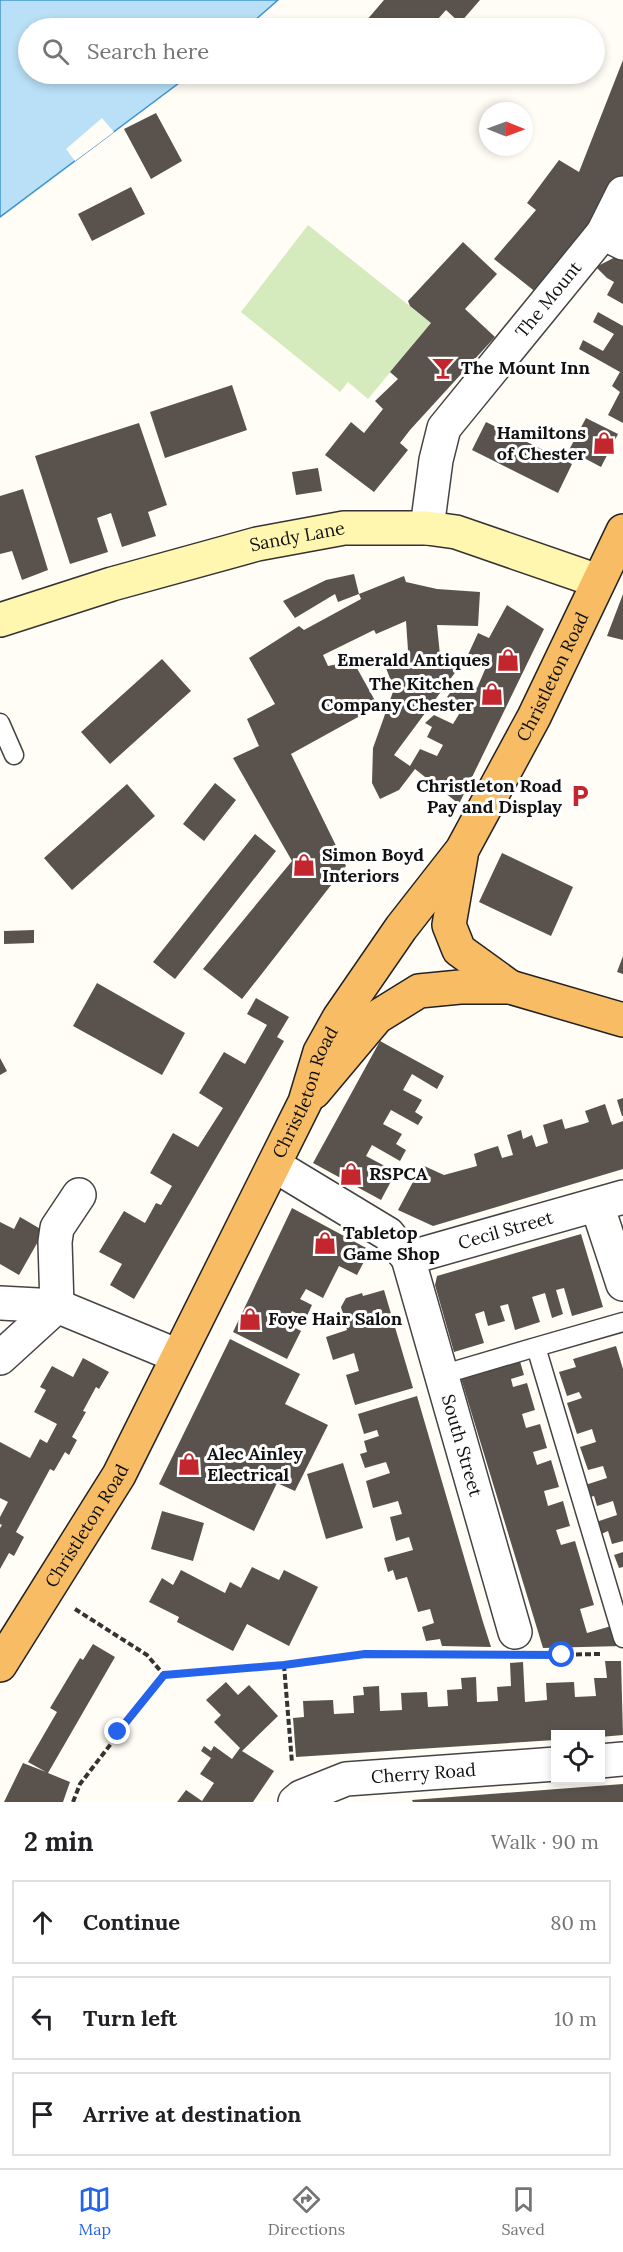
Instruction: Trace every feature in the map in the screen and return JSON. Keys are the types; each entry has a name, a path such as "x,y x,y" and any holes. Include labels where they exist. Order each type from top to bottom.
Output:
{"highway":[{"name":"Christleton Road","path":"0,1665 119,1475 305,1102 320,1052 339,1018 401,928 462,850 534,717 623,531"},
{"path":"462,850 448,925 459,950 510,987"},
{"path":"305,1102 377,1017 419,991 460,987 510,987 623,1020"}],"main road":[{"name":"Sandy Lane","path":"0,620 112,584 257,544 344,528 426,528 456,532 598,581"}],"street":[{"name":"The Mount","path":"426,528 436,460 444,428 613,238 623,193"},
{"path":"274,1165 388,1234 408,1258"},
{"path":"0,1358 57,1306 55,1242 57,1228 79,1195"},
{"path":"610,1201 623,1284"},
{"name":"Cecil Street","path":"408,1258 610,1201"},
{"name":"South Street","path":"408,1258 513,1647"},
{"path":"0,1303 57,1306 178,1356"},
{"path":"605,1761 623,1760"},
{"name":"Cherry Road","path":"295,1802 346,1779 551,1764"}],"lane":[{"path":"0,723 14,756"},
{"path":"441,1375 623,1322"},
{"path":"536,1347 623,1638"}],"path":[{"path":"46,1591 147,1655 164,1675"},
{"path":"73,1802 80,1784 164,1675 284,1665 365,1654 513,1647 603,1654"},
{"path":"284,1665 295,1802"}],"green space":[{"path":"308,225 431,323 368,399 348,382 340,392 241,312"}],"water":[{"path":"0,0 278,0 257,18 18,18 18,84 178,84 0,217"}],"pier":[{"path":"102,118 114,132 75,161 66,149"}],"building":[{"path":"384,0 480,0 464,18 455,18 446,10 439,18 369,18"},
{"path":"623,60 623,181 537,293 494,259 536,210 527,203 559,160 579,172"},
{"path":"156,113 182,161 151,179 124,129"},
{"path":"131,187 145,214 92,241 78,214"},
{"path":"463,242 497,274 465,309 495,337 410,430 400,443 408,450 374,492 325,455 351,422 364,433 383,409 375,401 398,379 390,372 431,323 410,306 408,301"},
{"path":"623,253 623,304 607,295 614,282 596,267"},
{"path":"598,312 623,326 623,423 608,415 620,392 612,386 620,372 579,349 583,340 603,351 614,334 593,322"},
{"path":"232,385 247,430 165,458 150,412"},
{"path":"586,418 618,434 601,467 569,450"},
{"path":"486,422 572,464 558,493 472,450"},
{"path":"139,423 167,505 148,512 156,536 122,547 111,513 97,518 108,552 70,564 35,456"},
{"path":"318,468 322,491 296,495 292,472"},
{"path":"23,489 48,570 22,580 12,551 0,554 0,496"},
{"path":"354,574 359,594 338,602 335,594 295,618 283,601 326,580"},
{"path":"404,576 406,582 437,589 480,592 478,626 437,625 440,655 421,656 422,665 460,666 394,755 410,766 420,749 437,756 443,745 427,737 432,727 425,723 434,715 453,724 464,706 447,697 455,686 463,680 477,688 487,665 467,657 478,633 489,638 507,605 544,629 459,804 415,769 399,790 380,799 372,783 373,748 394,689 386,668 409,665 406,621 376,634 374,630 323,655 328,666 353,661 378,706 291,754 346,866 242,999 203,969 292,861 233,758 259,746 247,719 275,704 249,658 299,626 304,630 361,599 359,594"},
{"path":"623,594 623,640 607,636"},
{"path":"162,659 191,691 110,764 81,732"},
{"path":"215,783 236,800 204,841 183,824"},
{"path":"127,784 155,816 72,890 44,858"},
{"path":"255,834 276,851 175,979 153,962"},
{"path":"502,853 573,887 551,936 479,902"},
{"path":"34,930 34,943 4,944 4,931"},
{"path":"623,956 623,974 617,972"},
{"path":"97,983 185,1033 162,1075 73,1026"},
{"path":"256,998 289,1017 277,1037 284,1041 134,1299 110,1285 122,1264 99,1252 124,1211 145,1223 156,1203 161,1205 172,1186 150,1173 173,1133 198,1147 223,1108 199,1093 224,1052 245,1064 267,1025 247,1014"},
{"path":"380,1041 444,1076 437,1089 412,1074 403,1090 422,1100 415,1112 423,1117 418,1125 391,1110 383,1124 402,1134 396,1144 406,1150 400,1161 372,1145 366,1156 396,1172 381,1200 313,1163"},
{"path":"0,1058 7,1071 0,1075"},
{"path":"623,1098 623,1116 622,1116 617,1100"},
{"path":"605,1104 612,1125 623,1121 623,1169 433,1226 398,1210 422,1165 444,1175 477,1166 474,1154 498,1146 502,1158 513,1155 507,1135 521,1130 523,1139 532,1135 536,1147 548,1143 543,1125 562,1119 565,1129 589,1122 585,1111"},
{"path":"292,1208 370,1250 357,1275 339,1266 323,1298 306,1289 300,1299 312,1305 306,1318 292,1311 286,1323 301,1331 287,1359 233,1332"},
{"path":"20,1217 44,1231 19,1275 0,1264 0,1222 14,1229"},
{"path":"581,1234 603,1307 572,1316 564,1288 556,1290 563,1314 552,1318 545,1293 532,1297 540,1322 515,1330 508,1304 500,1306 505,1321 488,1326 484,1311 475,1314 484,1343 454,1352 435,1285 437,1276"},
{"path":"384,1290 413,1388 355,1405 346,1375 359,1371 354,1353 333,1360 326,1337 347,1330 341,1307 346,1298"},
{"path":"230,1339 300,1374 285,1404 328,1425 295,1491 277,1483 254,1531 159,1484"},
{"path":"616,1346 623,1369 623,1541 612,1544 608,1531 597,1536 593,1523 617,1515 613,1501 597,1506 594,1496 586,1498 582,1486 607,1478 603,1466 588,1470 580,1447 596,1442 592,1429 577,1434 567,1403 582,1398 579,1392 567,1396 559,1372 576,1367 573,1359"},
{"path":"83,1358 109,1372 99,1389 96,1387 83,1411 86,1412 72,1437 77,1440 69,1455 65,1452 54,1471 50,1469 16,1532 24,1537 14,1556 9,1553 0,1569 0,1528 2,1525 0,1517 8,1502 0,1498 0,1442 30,1458 40,1439 47,1443 57,1424 34,1412 46,1390 40,1387 52,1366 73,1377"},
{"path":"519,1358 524,1375 511,1379 513,1387 527,1383 535,1410 522,1414 526,1428 540,1424 547,1448 533,1452 537,1465 551,1460 559,1487 544,1491 548,1506 563,1501 570,1526 556,1530 561,1545 575,1541 594,1605 580,1609 587,1633 615,1625 622,1646 543,1648 460,1375"},
{"path":"417,1396 491,1647 442,1646 440,1639 426,1641 422,1627 434,1623 430,1609 418,1612 407,1577 396,1580 393,1570 388,1572 384,1558 413,1550 409,1537 396,1541 390,1517 402,1514 398,1501 373,1508 366,1481 390,1473 386,1462 365,1468 360,1454 367,1452 364,1441 379,1436 377,1430 364,1434 358,1414"},
{"path":"343,1463 363,1528 326,1539 307,1474"},
{"path":"162,1511 204,1523 193,1561 151,1549"},
{"path":"623,1552 623,1567 619,1568 614,1555"},
{"path":"252,1567 279,1580 284,1570 318,1587 289,1646 247,1624 233,1651 177,1622 179,1617 149,1602 162,1578 173,1585 181,1570 225,1593 230,1582 241,1588"},
{"path":"93,1644 115,1657 48,1773 70,1782 63,1802 4,1802 23,1763 46,1772 28,1762 57,1712 50,1708 80,1658 83,1660"},
{"path":"605,1661 621,1661 623,1735 605,1737 605,1730 551,1730 551,1740 296,1757 293,1718 304,1717 303,1701 333,1700 334,1714 354,1713 353,1696 364,1695 363,1687 379,1686 380,1711 402,1710 401,1693 427,1692 428,1707 448,1706 447,1690 462,1689 461,1678 476,1677 477,1702 498,1701 497,1687 511,1686 510,1663 523,1662 525,1702 547,1700 546,1683 574,1682 575,1697 596,1696 594,1678 607,1678"},
{"path":"226,1682 238,1695 249,1685 278,1716 242,1751 274,1771 253,1802 177,1802 186,1790 202,1801 214,1783 200,1774 211,1758 201,1751 204,1746 211,1751 214,1746 232,1759 240,1748 214,1722 221,1715 206,1700"},
{"path":"623,1784 623,1802 413,1802 412,1800"}],"place":[{"name":"The Mount Inn","path":"443,368"},
{"name":"Hamiltons of Chester","path":"604,443"},
{"name":"Emerald Antiques","path":"508,660"},
{"name":"The Kitchen Company Chester","path":"492,694"},
{"name":"Christleton Road Pay and Display","path":"580,796"},
{"name":"Simon Boyd Interiors","path":"304,865"},
{"name":"RSPCA","path":"351,1174"},
{"name":"Tabletop Game Shop","path":"325,1243"},
{"name":"Foye Hair Salon","path":"250,1319"},
{"name":"Alec Ainley Electrical","path":"189,1464"}],"route":[{"path":"118,1732 164,1675 284,1665 365,1654 562,1655"}]}
